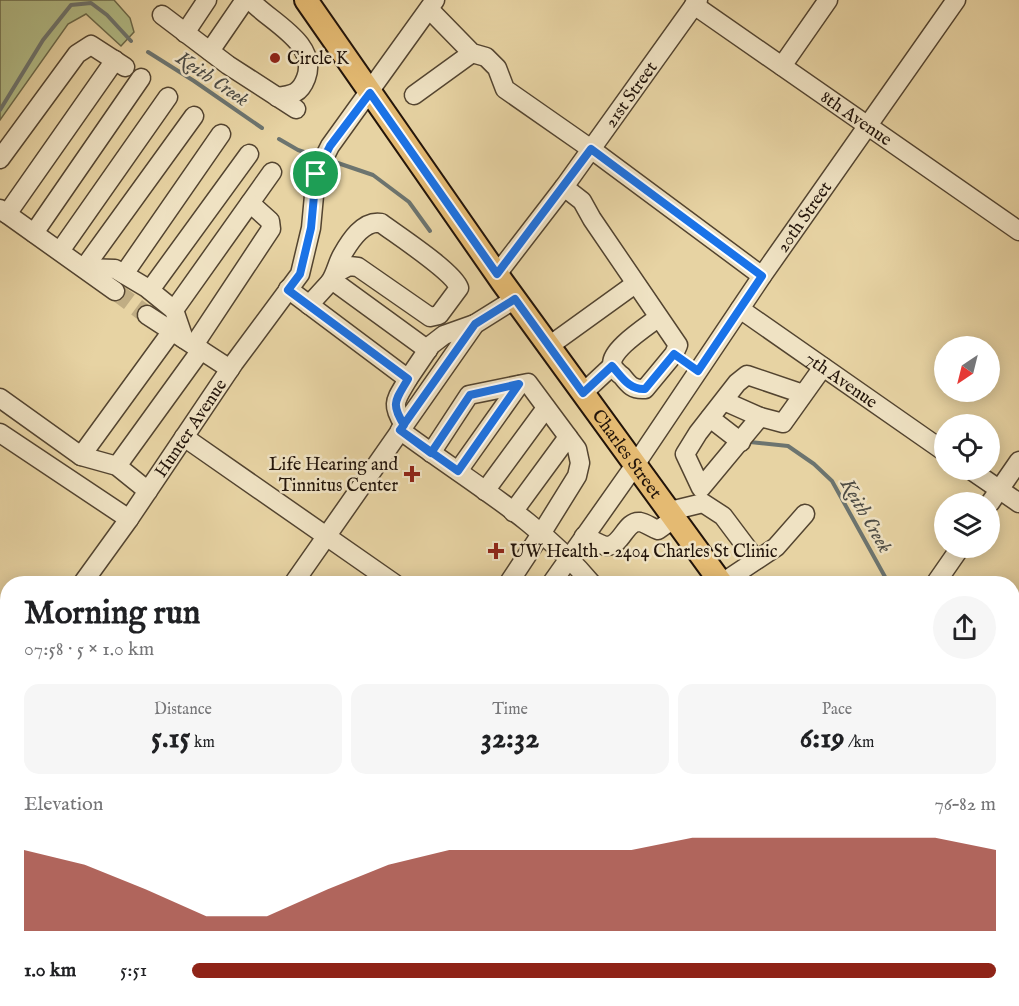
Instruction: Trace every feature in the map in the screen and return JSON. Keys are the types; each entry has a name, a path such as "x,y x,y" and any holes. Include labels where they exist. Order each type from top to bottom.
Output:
{"main road":[{"name":"Charles Street","path":"306,0 497,274 677,520 713,576"}],"street":[{"path":"184,33 207,0"},
{"path":"210,51 245,0"},
{"path":"250,0 304,49 307,63 298,78 274,95"},
{"path":"782,66 828,0"},
{"name":"20th Street","path":"556,576 635,465 762,276 956,0"},
{"name":"8th Avenue","path":"696,3 782,66 1019,231"},
{"name":"21st Street","path":"497,274 564,187 696,3"},
{"path":"370,93 432,4 472,53 486,57 497,68 505,89 591,149 762,276"},
{"path":"162,15 184,33 296,109"},
{"path":"0,159 77,54 91,45 120,63 3,211 115,291"},
{"path":"414,95 472,53"},
{"path":"34,233 141,78"},
{"name":"Hunter Avenue","path":"88,576 230,369 300,274 311,228 316,174 330,146 370,93"},
{"path":"60,251 168,97"},
{"path":"84,268 194,116"},
{"path":"124,274 221,134"},
{"path":"150,290 249,154"},
{"path":"174,310 272,172"},
{"path":"564,187 582,201 635,284 659,317 678,345 674,354 645,389 637,389 630,386 612,366 612,358 618,350 659,317"},
{"path":"81,456 188,341 271,229 270,221 250,203"},
{"path":"309,305 333,278 349,266 358,267 430,317 439,315 459,288 457,282 381,223 372,222 365,225 340,257 333,278 336,284 428,350"},
{"path":"84,268 115,269 150,290 174,310 188,341"},
{"path":"549,346 635,284"},
{"path":"288,290 408,379"},
{"path":"515,299 475,324 444,335 431,345 396,399 395,411 402,428 431,453 541,534 569,557 586,576"},
{"name":"7th Avenue","path":"740,309 934,444"},
{"path":"147,315 230,369"},
{"path":"298,576 475,324"},
{"path":"117,466 188,341"},
{"path":"674,354 698,371"},
{"path":"583,393 612,366"},
{"path":"724,401 760,417 783,423 823,367"},
{"path":"756,560 723,516 702,496 685,454 737,382 747,375 803,394"},
{"path":"431,453 470,395 522,379"},
{"path":"512,576 577,476 579,463 577,449 522,379"},
{"path":"458,471 522,379"},
{"path":"0,398 81,456 117,466 148,491"},
{"path":"485,491 546,408"},
{"path":"584,536 606,546 619,540 634,523 641,522 658,530 677,520 702,496 760,417"},
{"path":"710,418 741,442"},
{"path":"0,433 129,519"},
{"path":"184,437 384,576"},
{"path":"513,512 568,437"},
{"path":"998,492 1019,461"},
{"path":"980,480 991,492"},
{"path":"1000,497 1019,503"},
{"path":"728,576 776,547 805,514"},
{"path":"941,576 953,558"}],"green space":[{"path":"0,0 114,0 130,18 134,32 121,46 86,14 68,24 0,120"}],"waterway":[{"name":"Keith Creek","path":"0,110 43,40 71,5 91,3 107,15 131,41"},
{"name":"Keith Creek","path":"148,52 262,128"},
{"name":"Keith Creek","path":"279,139 298,150 319,157"},
{"name":"Keith Creek","path":"329,160 373,175 409,202 430,231"},
{"name":"Keith Creek","path":"750,442 788,446 814,464 832,481 885,576"}],"tunnel":[{"path":"115,291 147,315"}],"place":[{"name":"Circle K","path":"275,58"},
{"name":"Life Hearing and Tinnitus Center","path":"412,474"},
{"name":"UW Health - 2404 Charles St Clinic","path":"496,551"}],"route":[{"path":"316,174 311,228 300,274 288,290 408,379 396,399 395,411 404,425 400,430 431,453 458,471 519,384 470,395 431,453 400,430 475,324 489,314 515,299 583,393 612,366 630,386 645,389 674,354 698,371 762,276 591,149 497,274 370,93 330,146 316,174"}]}
